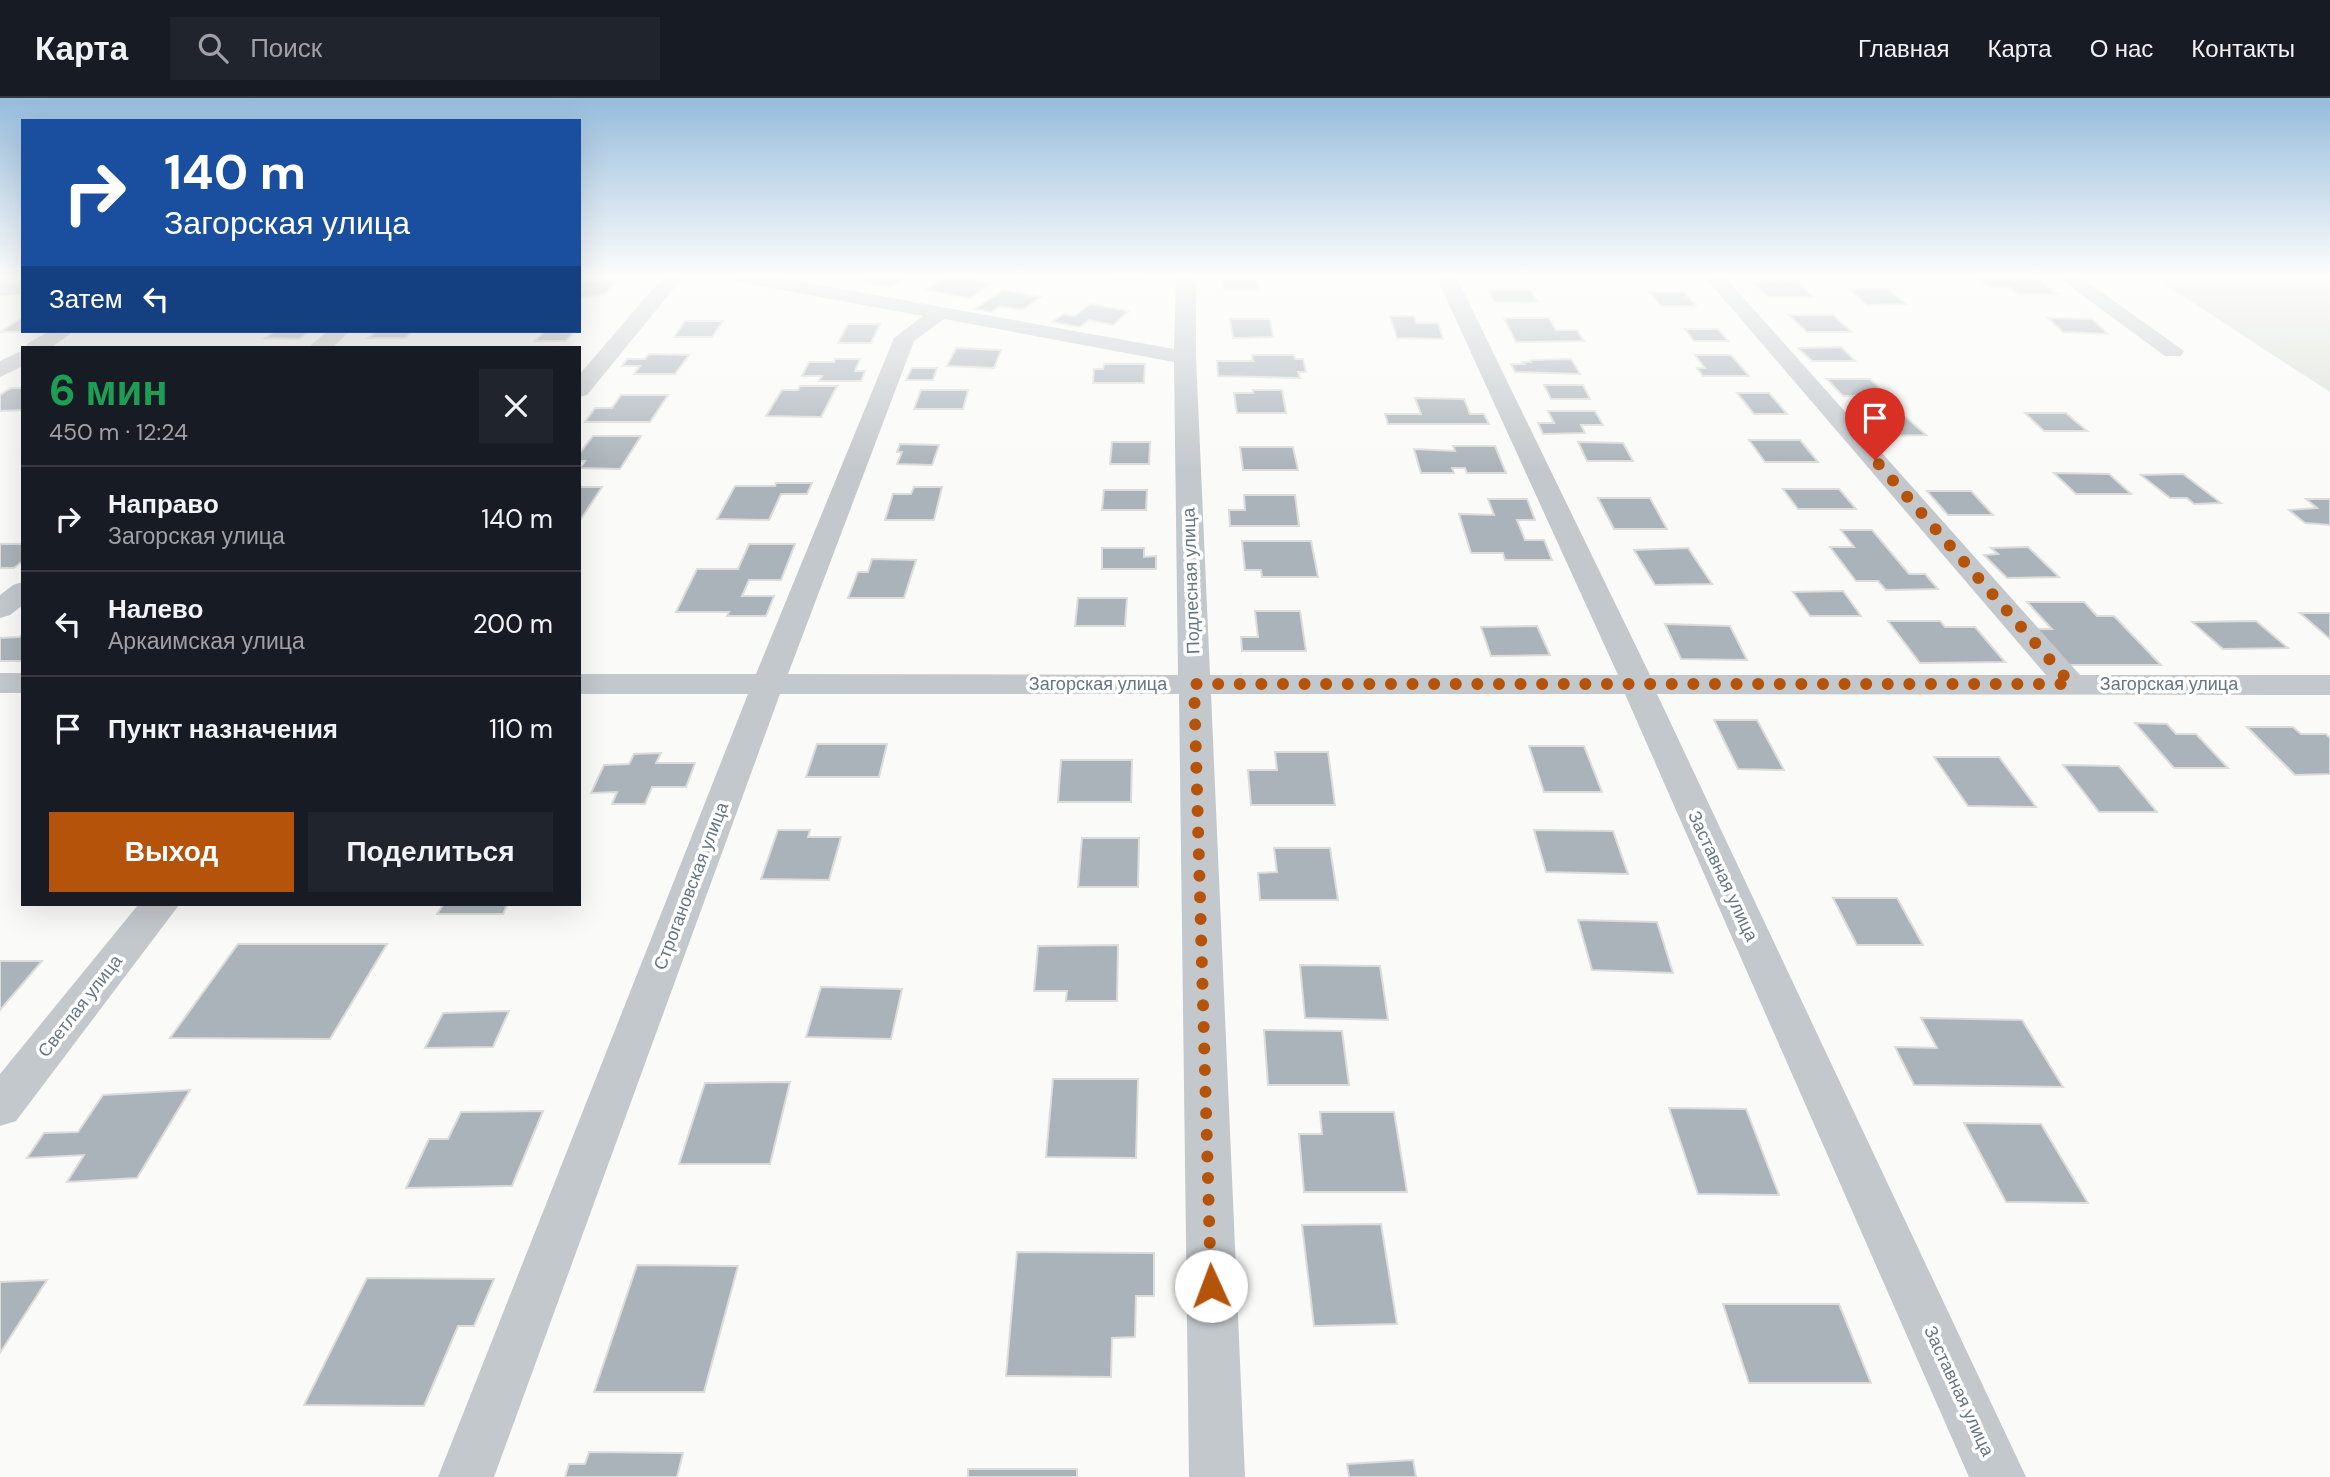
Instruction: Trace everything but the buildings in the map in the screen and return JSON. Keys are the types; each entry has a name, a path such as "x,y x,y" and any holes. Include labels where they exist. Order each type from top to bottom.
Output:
{"street":[{"path":"581,388 620,340"},
{"name":"Строгановская улица","path":"466,1477 768,684 904,340"},
{"path":"1095,340 1185,357"},
{"name":"Подлесная улица","path":"1185,340 1217,1477"},
{"name":"Заставная улица","path":"1477,340 1631,665 1637,686 1998,1477"},
{"path":"1770,340 2071,684"},
{"path":"2158,340 2173,351"},
{"path":"0,370 21,357"},
{"path":"0,610 21,593"},
{"path":"0,683 21,683"},
{"name":"Загорская улица","path":"581,684 2330,685"},
{"name":"Светлая улица","path":"0,1107 159,906"}],"shaded area":[{"path":"2251,340 2330,340 2330,392"}],"route":[{"path":"1211,1286 1194,684 2071,684 1875,460"}]}
